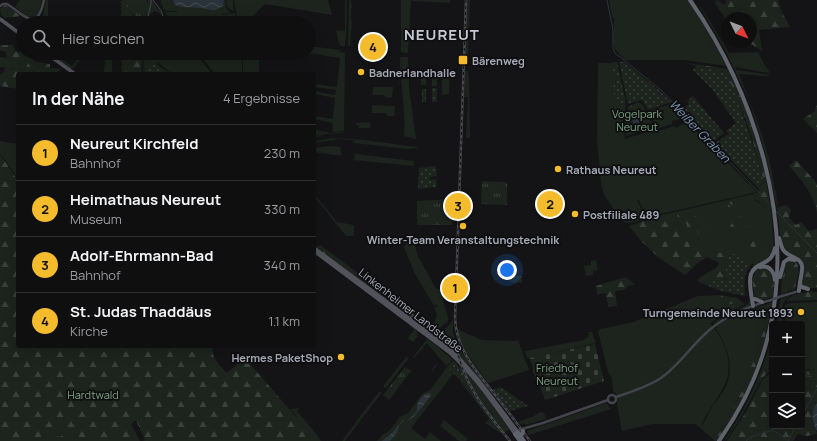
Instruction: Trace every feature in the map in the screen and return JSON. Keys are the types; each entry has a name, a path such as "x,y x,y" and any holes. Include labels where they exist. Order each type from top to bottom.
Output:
{"highway":[{"path":"690,0 723,54 743,98 759,144 774,208"},
{"path":"693,0 724,49 746,99 765,156 774,208 780,277"},
{"path":"777,237 785,252 797,259 802,264 798,291"},
{"path":"719,441 739,409 756,374 769,331 776,292 777,237"},
{"path":"755,305 750,275 755,268 767,262 772,257 775,250 777,237"},
{"path":"774,321 782,266 785,261 790,259 797,261 800,268 797,282 798,291"},
{"path":"755,305 751,276 754,271 760,267 767,267 773,272 775,277 776,292"},
{"path":"799,284 808,289"},
{"path":"755,299 762,302"},
{"path":"722,441 734,423 752,389 769,342"}],"main road":[{"path":"39,16 44,0"},
{"path":"0,6 7,4 25,16"},
{"path":"0,19 16,31"},
{"path":"56,60 72,72"},
{"name":"Linkenheimer Landstraße","path":"316,249 453,351 480,382 520,434"},
{"name":"Linkenheimer Landstraße","path":"316,252 449,352 520,434"},
{"path":"608,400 609,396 611,395 616,397 642,388 660,378 678,364 711,329 735,313 762,302 798,291"},
{"path":"520,434 528,428 608,400 610,402 614,402 616,397"}],"green space":[{"path":"20,0 41,0 40,11 43,0 41,12 36,16 27,16 15,7"},
{"path":"46,0 48,0 48,16 43,15"},
{"path":"122,0 147,0 147,5 148,0 152,0 162,13 162,16 155,11 149,16 135,16 132,11 126,9 123,10 123,16 120,16 122,10 120,10 122,7 120,6 122,3 120,3"},
{"path":"161,0 173,0 178,6 175,11 172,11 172,6 166,4 163,5"},
{"path":"225,0 226,8 231,13 223,13 221,15 235,13 236,16 168,16 162,8 161,3 163,5 166,4 172,6 172,11 163,9 167,12 179,12 175,11 178,6 216,10 223,6"},
{"path":"226,0 233,0 234,12 227,7"},
{"path":"234,0 328,0 332,15 265,4 252,16 237,16"},
{"path":"345,0 347,0 346,39 345,46 341,46 339,44 336,30 345,31"},
{"path":"349,0 351,0 352,21 351,45 349,46 348,45"},
{"path":"401,0 411,0 408,53 401,52"},
{"path":"450,0 450,3 412,1"},
{"path":"467,0 470,0 468,58 465,58"},
{"path":"609,0 688,0 726,66 684,60 625,60 615,49 613,42 614,18 612,16"},
{"path":"696,0 721,40 721,43"},
{"path":"717,0 725,5 726,0 778,0 782,12 790,27 759,30 762,51 757,48 757,12 721,12 715,3"},
{"path":"5,5 21,16 5,18 1,15 0,9"},
{"path":"127,5 134,7 144,16 136,16 126,9"},
{"path":"126,9 132,13 133,16 123,16 123,10"},
{"path":"0,45 13,45 16,51 16,60 24,60 20,66 11,66 6,52 0,50"},
{"path":"316,47 340,50 340,52 345,53 344,131 333,132 333,129 332,132 333,123 316,119 316,116 333,119 335,98 316,94 316,91 335,95 336,90 316,87 316,84 337,87 340,58 316,54"},
{"path":"724,48 726,48 729,53 758,52 770,73 735,67 736,70 772,75 765,76 739,74 760,128 768,155 777,199 777,208 765,152 749,100"},
{"path":"0,57 7,58 11,66 17,65 23,60 28,61 25,71 0,67"},
{"path":"400,57 408,57 409,87 416,139 404,136"},
{"path":"27,60 33,60 50,64 50,68 61,69 57,72 16,72 16,89 0,86 0,75 4,72 5,68 25,71 28,62"},
{"path":"58,60 62,62 60,60 63,60 72,66 77,60 80,60 74,68 70,69"},
{"path":"105,60 112,60 112,72 104,72"},
{"path":"121,60 142,60 141,72 122,72"},
{"path":"144,60 201,60 210,72 170,72 156,61 159,66 168,72 158,72 160,69 155,64 148,62 143,72"},
{"path":"204,60 242,60 242,72 213,72"},
{"path":"243,60 259,60 259,72 243,72"},
{"path":"148,62 155,64 161,70 160,72 145,72"},
{"path":"617,62 626,103 617,105 613,90 614,83 616,83 611,68 611,63"},
{"path":"619,62 624,62 660,91 671,102 648,110 642,100 628,104"},
{"path":"598,63 611,63 616,86 617,105 626,103 623,121 625,139 656,129 657,131 675,126 676,128 687,122 757,192 647,217 638,199 637,200 641,208 619,217 604,195 601,183 597,142"},
{"path":"687,63 728,69 743,102 760,153 770,206 769,210 754,198 753,194 759,191 764,182 743,112 723,71"},
{"path":"696,66 726,72 756,154 764,182 761,184 760,190 715,143 729,134 726,131 736,123 712,89 693,70"},
{"path":"442,70 450,70 449,94 442,95"},
{"path":"421,71 426,71 426,85 421,85"},
{"path":"465,71 468,71 469,78 470,138 466,138 468,97 464,97"},
{"path":"432,72 437,72 437,86 432,86"},
{"path":"729,72 740,96 753,132"},
{"path":"374,87 393,87 392,97 387,98 384,95 372,95"},
{"path":"432,88 437,88 437,102 432,102"},
{"path":"422,89 426,89 426,102 422,102"},
{"path":"693,96 724,133 714,141 682,109 689,104 687,101"},
{"name":"Vogelpark Neureut","path":"638,102 643,105 654,127 626,136 624,122 628,107"},
{"path":"671,104 685,118 672,121 672,124 657,129 648,111"},
{"path":"372,105 395,106 394,116 388,116 385,113 372,113"},
{"path":"816,105 817,133 803,119 815,111"},
{"path":"370,122 370,128 359,128 358,125 355,125 356,123"},
{"path":"316,130 328,133 344,132 326,134 316,137 320,134 316,135"},
{"path":"332,138 354,139 354,142 356,139 418,148 408,149 353,143 353,140 339,139 316,143 316,141"},
{"path":"0,141 16,144 16,176 0,153"},
{"path":"327,146 340,147 342,156 316,152 316,148"},
{"name":"Hardtwald","path":"0,154 16,178 16,348 212,348 214,358 227,373 245,358 296,417 299,417 321,441 143,441 145,440 136,420 131,424 140,441 0,441","holes":["53,429 65,432 64,435 59,437 54,434"]},
{"path":"355,154 414,161 414,166 354,160"},
{"path":"796,160 817,185 817,213 810,193 789,166"},
{"path":"436,166 437,176 430,177 430,180 436,179 437,187 418,189 419,168"},
{"path":"482,181 507,182 507,205 481,204"},
{"path":"753,194 755,200 768,209 770,206 771,207 773,254 752,270 751,305 734,312 713,324 714,322 749,303 748,279 754,264 730,253 709,251 699,239 686,233 680,227 653,217"},
{"path":"316,196 337,222 354,225 354,236 346,236 316,198"},
{"path":"452,199 452,225 417,225 417,201"},
{"path":"737,200 737,204 732,205 729,203 729,205 752,228 750,232 744,232 740,226 732,228 730,226 733,222 730,221 729,215 715,204 723,201"},
{"path":"786,205 791,210 789,217 796,225 801,222 809,231 817,229 817,288 804,288 801,284 803,265 785,251 781,242 777,208"},
{"path":"641,208 645,217 644,219 628,223 619,217"},
{"path":"685,211 697,217 702,224 707,227 707,231 700,233 688,229 686,223 677,216 678,213"},
{"path":"652,218 660,219 680,227 686,233 699,239 709,251 722,253 730,252 726,266 726,273 729,279 710,280 706,285 697,281 719,264 718,262 707,257 685,275 658,257 642,242 629,226"},
{"path":"753,231 771,249 770,253 765,251 759,254 753,250 751,246 746,244 745,240 750,238"},
{"path":"414,242 418,256 436,289 443,289 443,300 448,321 440,328 440,333 444,338 443,331 453,319 453,331 457,350 450,346 457,351 458,354 434,334 432,331 434,333 434,325 432,329 437,315 434,307 437,307 437,304 434,306 414,272 404,247 406,243"},
{"path":"320,245 415,315 414,317 421,322 423,321 424,324 411,317 316,248"},
{"path":"730,252 752,264 745,275 745,296 721,291 706,285 710,280 728,279 726,266"},
{"path":"596,260 598,270 593,271 593,275 586,276 584,266 591,265 591,261"},
{"path":"787,261 796,262 799,272 795,289 781,294 782,269","holes":["787,267 792,268 792,279 788,288 785,281 785,272"]},
{"path":"787,267 792,268 793,278 790,287 787,288 785,272"},
{"path":"762,268 771,271 774,280 773,297 762,300 755,298 752,280 756,270"},
{"path":"511,276 522,276 522,283 510,282"},
{"path":"626,277 635,285 628,286 624,290 615,291 617,306 608,307 606,293 597,295 596,286"},
{"path":"812,291 817,292 817,300 786,301 793,295"},
{"path":"720,295 737,298 744,304 710,323 724,345 727,353 729,369 724,386 706,416 701,427 713,405 724,390 730,374 729,358 724,343 716,329 717,325 743,311 770,301 750,310 746,310 747,312 767,305 764,327 757,354 745,385 718,437 734,413 751,380 738,408 717,441 715,441 695,424 652,424 622,431 617,405 618,396 613,391 612,379 608,372 598,331 600,329 634,322 698,296"},
{"path":"721,296 737,298 744,304 741,306 720,301"},
{"path":"790,296 786,299 783,305 783,321 777,321 781,299"},
{"path":"772,302 767,330 750,383 737,409 719,437 718,435 745,385 757,354 764,327 767,305 747,313 746,310 749,311"},
{"path":"817,302 817,369 805,370 805,321 785,321 785,305 790,303"},
{"path":"769,321 766,338 762,350"},
{"path":"407,323 418,332 415,333 418,333 413,342 408,338 414,330"},
{"path":"457,329 482,340 518,340 529,370 488,383 462,347"},
{"path":"588,332 592,332 596,343 527,359 525,351 584,340 589,336"},
{"path":"427,339 452,359 447,366 427,343 414,358 413,357"},
{"name":"Friedhof Neureut","path":"595,344 604,381 545,400 539,384 537,385 530,358"},
{"path":"769,347 766,362 752,395 763,377 742,415 727,439 724,441 739,417 763,365"},
{"path":"769,350 769,372 760,380 741,415 760,377"},
{"path":"458,351 461,351 516,427 459,355"},
{"path":"407,356 408,359 386,388 384,388 384,385"},
{"path":"441,360 432,372 431,372 435,365 437,365"},
{"path":"453,360 462,370 469,385 467,386 447,367"},
{"path":"405,367 411,371 389,400 383,395"},
{"path":"447,367 454,374 411,428 425,439 430,432 441,441 377,441 382,435 390,430 400,417 408,413 422,394 431,389"},
{"path":"463,368 488,399 509,430 504,433 479,399"},
{"path":"817,369 817,404 813,410 812,420 817,434 807,436 798,434 793,441 727,441 744,415 760,385 769,395 769,429 805,429 805,391 811,384 813,376 805,374 805,371"},
{"path":"769,374 769,395 760,385 762,380"},
{"path":"805,374 813,376 811,384 805,390"},
{"path":"457,377 466,386 469,385 485,412 501,431 500,433 485,423 489,419"},
{"path":"501,387 528,406 510,411 493,390"},
{"path":"379,392 381,392 381,394 366,413 364,411"},
{"path":"606,403 611,409 529,435 527,431"},
{"path":"300,408 297,411 322,441 316,437 290,409"},
{"path":"364,411 366,413 345,441 342,441"},
{"path":"540,412 544,413 546,419 525,425 524,423 520,424 518,422 534,416"},
{"path":"444,420 468,439 466,441 459,441 440,426"},
{"path":"52,428 65,432 64,435 59,437 54,434"}],"water":[{"path":"173,0 224,0 223,6 216,10 211,10 182,7 175,5"},
{"path":"634,111 639,114 642,121 640,123 633,124 632,113"},
{"path":"430,393 431,395 420,410 407,421 417,411 417,405 420,399 424,395"},
{"path":"817,404 817,431 812,417 813,409"},
{"path":"403,420 404,421 399,425 397,433 390,441 382,441 391,434"}],"waterway":[{"name":"Weißer Graben","path":"607,0 613,30 613,48 615,53 661,90 772,206"},
{"name":"Weißer Graben","path":"775,210 817,253"},
{"path":"805,410 817,389"},
{"path":"788,441 794,429"},
{"path":"746,441 751,437 773,430 786,439"}],"tram line":[{"path":"148,16 151,0"},
{"path":"153,0 163,16"}],"railway":[{"path":"466,0 455,318 456,330 463,350 469,360 530,441"},
{"path":"456,344 459,358 469,384 484,408 510,441"}],"place":[{"name":"St. Judas Thaddäus","path":"373,47"},
{"name":"Bärenweg","path":"463,60"},
{"name":"Badnerlandhalle","path":"361,72"},
{"name":"Rathaus Neureut","path":"558,169"},
{"name":"Heimathaus Neureut","path":"550,204"},
{"name":"Adolf-Ehrmann-Bad","path":"458,206"},
{"name":"Postfiliale 489","path":"575,214"},
{"name":"Winter-Team Veranstaltungstechnik","path":"463,226"},
{"name":"Neureut Kirchfeld","path":"455,288"},
{"name":"Turngemeinde Neureut 1893","path":"801,312"},
{"name":"Hermes PaketShop","path":"341,357"}],"district":[{"name":"NEUREUT","path":"442,34"}]}
